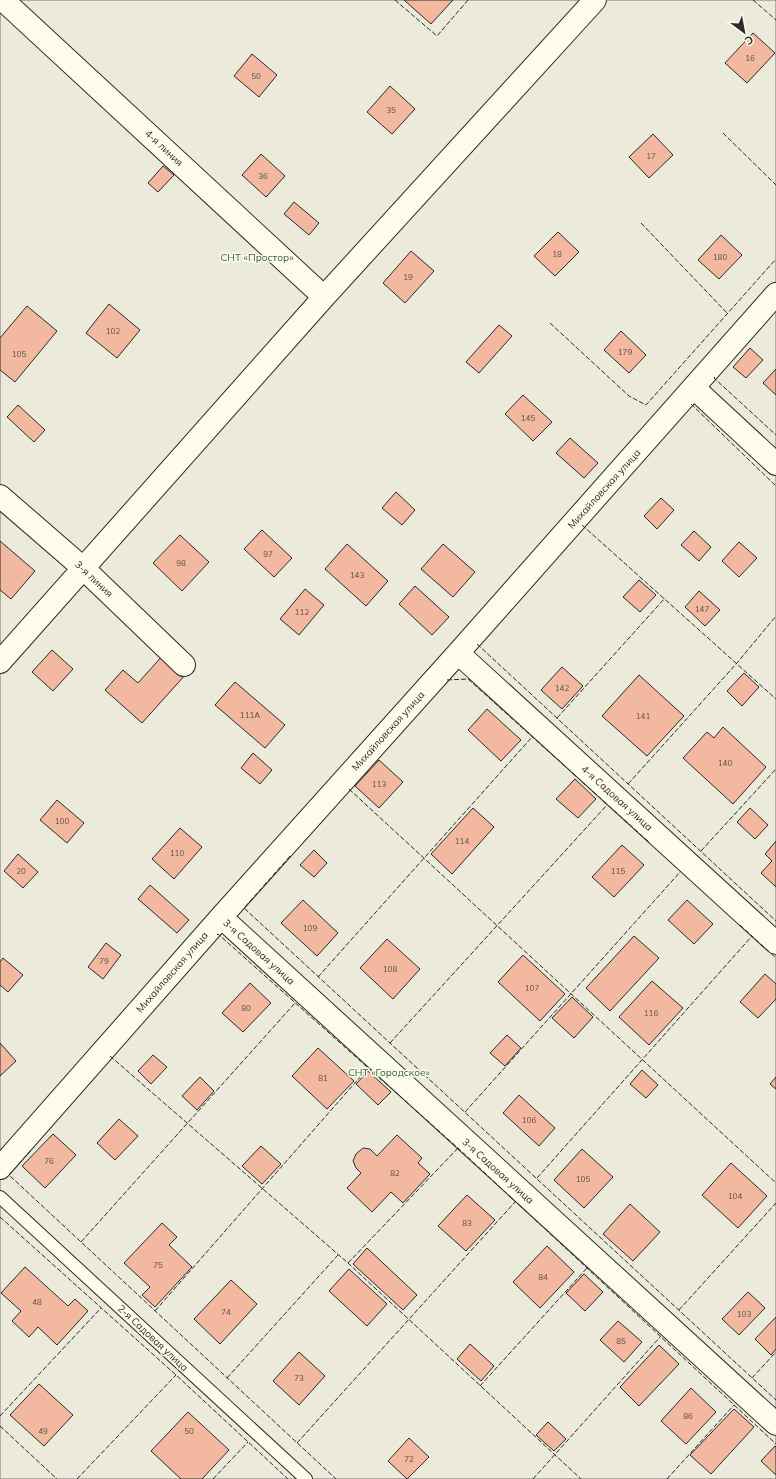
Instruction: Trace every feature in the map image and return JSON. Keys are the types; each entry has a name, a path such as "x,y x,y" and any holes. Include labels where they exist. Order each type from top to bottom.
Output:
{"street":[{"name":"4-я линия","path":"3,0 324,297"},
{"path":"0,662 324,297 595,0"},
{"name":"Михайловская улица","path":"0,1168 221,917 458,653 776,294"},
{"path":"694,388 776,464"},
{"name":"3-я линия","path":"0,496 83,568 184,665"},
{"name":"4-я Садовая улица","path":"458,653 776,943"},
{"name":"3-я Садовая улица","path":"221,917 776,1424"}],"lane":[{"name":"2-я Садовая улица","path":"0,1197 306,1479"}],"green space":[{"name":"СНТ «Городское»","path":"0,0 776,0 776,1479 0,1479"}],"building":[{"path":"404,0 453,0 431,24"},
{"path":"753,33 775,53 747,83 725,63"},
{"path":"252,54 277,75 259,97 234,76"},
{"path":"390,86 415,109 392,134 367,112"},
{"path":"653,134 673,155 649,178 629,157"},
{"path":"261,154 285,176 266,197 242,175"},
{"path":"163,166 174,175 158,192 148,183"},
{"path":"294,202 319,223 309,235 284,214"},
{"path":"558,232 579,252 555,276 534,256"},
{"path":"721,235 742,255 719,279 698,260"},
{"path":"411,251 434,271 405,303 383,283"},
{"path":"109,304 140,330 117,358 86,333"},
{"path":"27,306 57,331 15,382 0,370 0,338"},
{"path":"499,325 512,336 479,373 466,362"},
{"path":"621,331 646,355 629,373 604,350"},
{"path":"750,348 763,360 746,378 733,367"},
{"path":"776,369 776,395 763,383"},
{"path":"523,395 552,422 533,441 505,414"},
{"path":"18,405 45,430 34,442 7,417"},
{"path":"570,438 598,463 584,478 556,453"},
{"path":"396,492 415,510 402,525 382,508"},
{"path":"661,498 674,510 657,529 644,516"},
{"path":"262,530 292,558 274,577 244,549"},
{"path":"694,531 711,547 699,561 681,545"},
{"path":"180,535 209,562 182,591 153,563"},
{"path":"0,541 35,571 11,599 0,590"},
{"path":"739,542 757,558 739,577 722,561"},
{"path":"347,544 388,581 366,606 325,569"},
{"path":"443,544 475,572 453,597 421,569"},
{"path":"639,580 656,595 640,612 623,597"},
{"path":"415,586 449,617 432,635 399,604"},
{"path":"305,589 324,605 299,635 280,619"},
{"path":"699,591 720,610 705,626 685,607"},
{"path":"52,650 73,669 53,691 32,672"},
{"path":"164,654 186,674 142,723 105,690 123,670 138,683"},
{"path":"562,667 583,686 562,709 541,690"},
{"path":"744,673 759,687 742,706 727,691"},
{"path":"639,675 684,716 647,756 602,716"},
{"path":"235,682 285,725 265,748 215,705"},
{"path":"487,709 521,740 501,761 468,730"},
{"path":"723,727 766,767 733,804 683,758 707,732 714,738"},
{"path":"253,753 272,770 260,784 241,768"},
{"path":"379,760 403,782 379,808 355,786"},
{"path":"575,779 596,799 578,818 556,799"},
{"path":"57,800 84,823 67,843 40,820"},
{"path":"473,808 494,827 452,874 431,854"},
{"path":"750,808 768,825 755,839 737,822"},
{"path":"180,828 202,847 174,879 152,859"},
{"path":"776,841 776,887 761,873 772,861 765,854"},
{"path":"622,845 644,865 614,897 592,877"},
{"path":"314,850 327,863 314,877 300,865"},
{"path":"18,854 38,872 23,888 4,871"},
{"path":"150,885 189,920 177,933 138,899"},
{"path":"303,900 338,933 317,956 281,923"},
{"path":"687,900 713,924 694,944 668,920"},
{"path":"634,936 659,958 610,1011 586,988"},
{"path":"387,939 420,969 393,999 360,968"},
{"path":"106,943 121,955 103,979 88,967"},
{"path":"523,955 565,994 540,1021 498,982"},
{"path":"3,958 23,975 8,992 0,985 0,962"},
{"path":"765,974 776,984 776,999 758,1018 740,1002"},
{"path":"652,981 683,1008 649,1045 619,1017"},
{"path":"250,983 271,1003 243,1032 222,1013"},
{"path":"572,997 593,1017 574,1038 552,1018"},
{"path":"507,1035 521,1048 505,1066 490,1053"},
{"path":"0,1043 16,1061 0,1076"},
{"path":"318,1048 354,1081 327,1109 292,1076"},
{"path":"153,1055 167,1067 151,1084 138,1071"},
{"path":"642,1070 658,1085 646,1098 630,1084"},
{"path":"368,1071 391,1092 378,1105 356,1084"},
{"path":"200,1077 214,1091 197,1110 182,1096"},
{"path":"776,1077 776,1089 770,1084"},
{"path":"519,1095 555,1128 539,1146 503,1113"},
{"path":"119,1119 138,1136 115,1160 97,1143"},
{"path":"53,1134 76,1155 45,1188 22,1166"},
{"path":"397,1135 422,1158 418,1163 430,1174 403,1203 391,1192 372,1212 347,1188 361,1173 356,1168 353,1161 356,1154 363,1148 370,1149 377,1156"},
{"path":"261,1146 281,1164 262,1184 242,1166"},
{"path":"582,1149 613,1177 584,1208 554,1180"},
{"path":"731,1163 767,1196 738,1228 702,1195"},
{"path":"467,1195 495,1220 466,1251 438,1226"},
{"path":"630,1204 660,1232 633,1261 603,1234"},
{"path":"162,1223 177,1237 169,1245 192,1267 155,1307 142,1295 150,1287 124,1263"},
{"path":"547,1246 574,1272 540,1308 513,1282"},
{"path":"367,1248 417,1295 403,1310 353,1264"},
{"path":"25,1267 68,1306 75,1299 88,1311 57,1345 38,1327 29,1337 12,1321 21,1311 1,1293"},
{"path":"349,1269 387,1304 367,1326 329,1291"},
{"path":"584,1274 603,1292 585,1311 566,1293"},
{"path":"231,1280 257,1304 220,1344 194,1319"},
{"path":"748,1292 765,1308 739,1335 722,1319"},
{"path":"776,1317 776,1349 771,1355 755,1339"},
{"path":"618,1321 642,1342 624,1362 600,1340"},
{"path":"470,1344 494,1366 481,1381 457,1359"},
{"path":"659,1345 679,1364 639,1406 620,1387"},
{"path":"299,1352 325,1376 299,1405 273,1381"},
{"path":"39,1384 73,1415 44,1446 10,1415"},
{"path":"691,1388 716,1412 686,1444 661,1421"},
{"path":"734,1409 754,1427 711,1474 690,1455"},
{"path":"188,1412 229,1450 202,1479 181,1479 151,1451"},
{"path":"548,1422 566,1439 554,1451 536,1435"},
{"path":"409,1438 429,1457 407,1479 388,1461"},
{"path":"775,1446 776,1447 776,1475 761,1461"}],"fence":[{"path":"395,0 437,36 468,0"},
{"path":"753,0 776,20"},
{"path":"723,133 776,185"},
{"path":"641,223 728,314"},
{"path":"550,323 629,396 646,405 776,259"},
{"path":"715,377 714,378 776,435"},
{"path":"691,404 776,486"},
{"path":"582,525 776,699"},
{"path":"557,718 665,598"},
{"path":"628,784 737,663 776,616"},
{"path":"477,644 776,921"},
{"path":"447,680 468,679 649,842"},
{"path":"318,977 532,737"},
{"path":"701,851 776,769"},
{"path":"349,789 776,1183"},
{"path":"390,1043 607,805"},
{"path":"290,856 244,908 776,1400"},
{"path":"465,1112 681,871"},
{"path":"740,925 776,958"},
{"path":"217,935 218,934 458,1148 776,1444"},
{"path":"537,1178 752,936"},
{"path":"81,1242 295,1003"},
{"path":"110,1056 348,1263 581,1479"},
{"path":"155,1311 368,1068"},
{"path":"348,1263 458,1148"},
{"path":"31,1150 9,1175 336,1479"},
{"path":"297,1443 515,1202"},
{"path":"679,1310 776,1203"},
{"path":"0,1217 176,1375 288,1479"},
{"path":"227,1378 338,1255"},
{"path":"480,1386 587,1268"},
{"path":"0,1416 101,1308"},
{"path":"533,1479 660,1337"},
{"path":"752,1378 776,1352"},
{"path":"77,1479 176,1375"},
{"path":"667,1479 734,1405"},
{"path":"0,1426 57,1479"},
{"path":"213,1479 248,1442"}],"park label":[{"name":"СНТ «Простор»","path":"257,257"}]}
